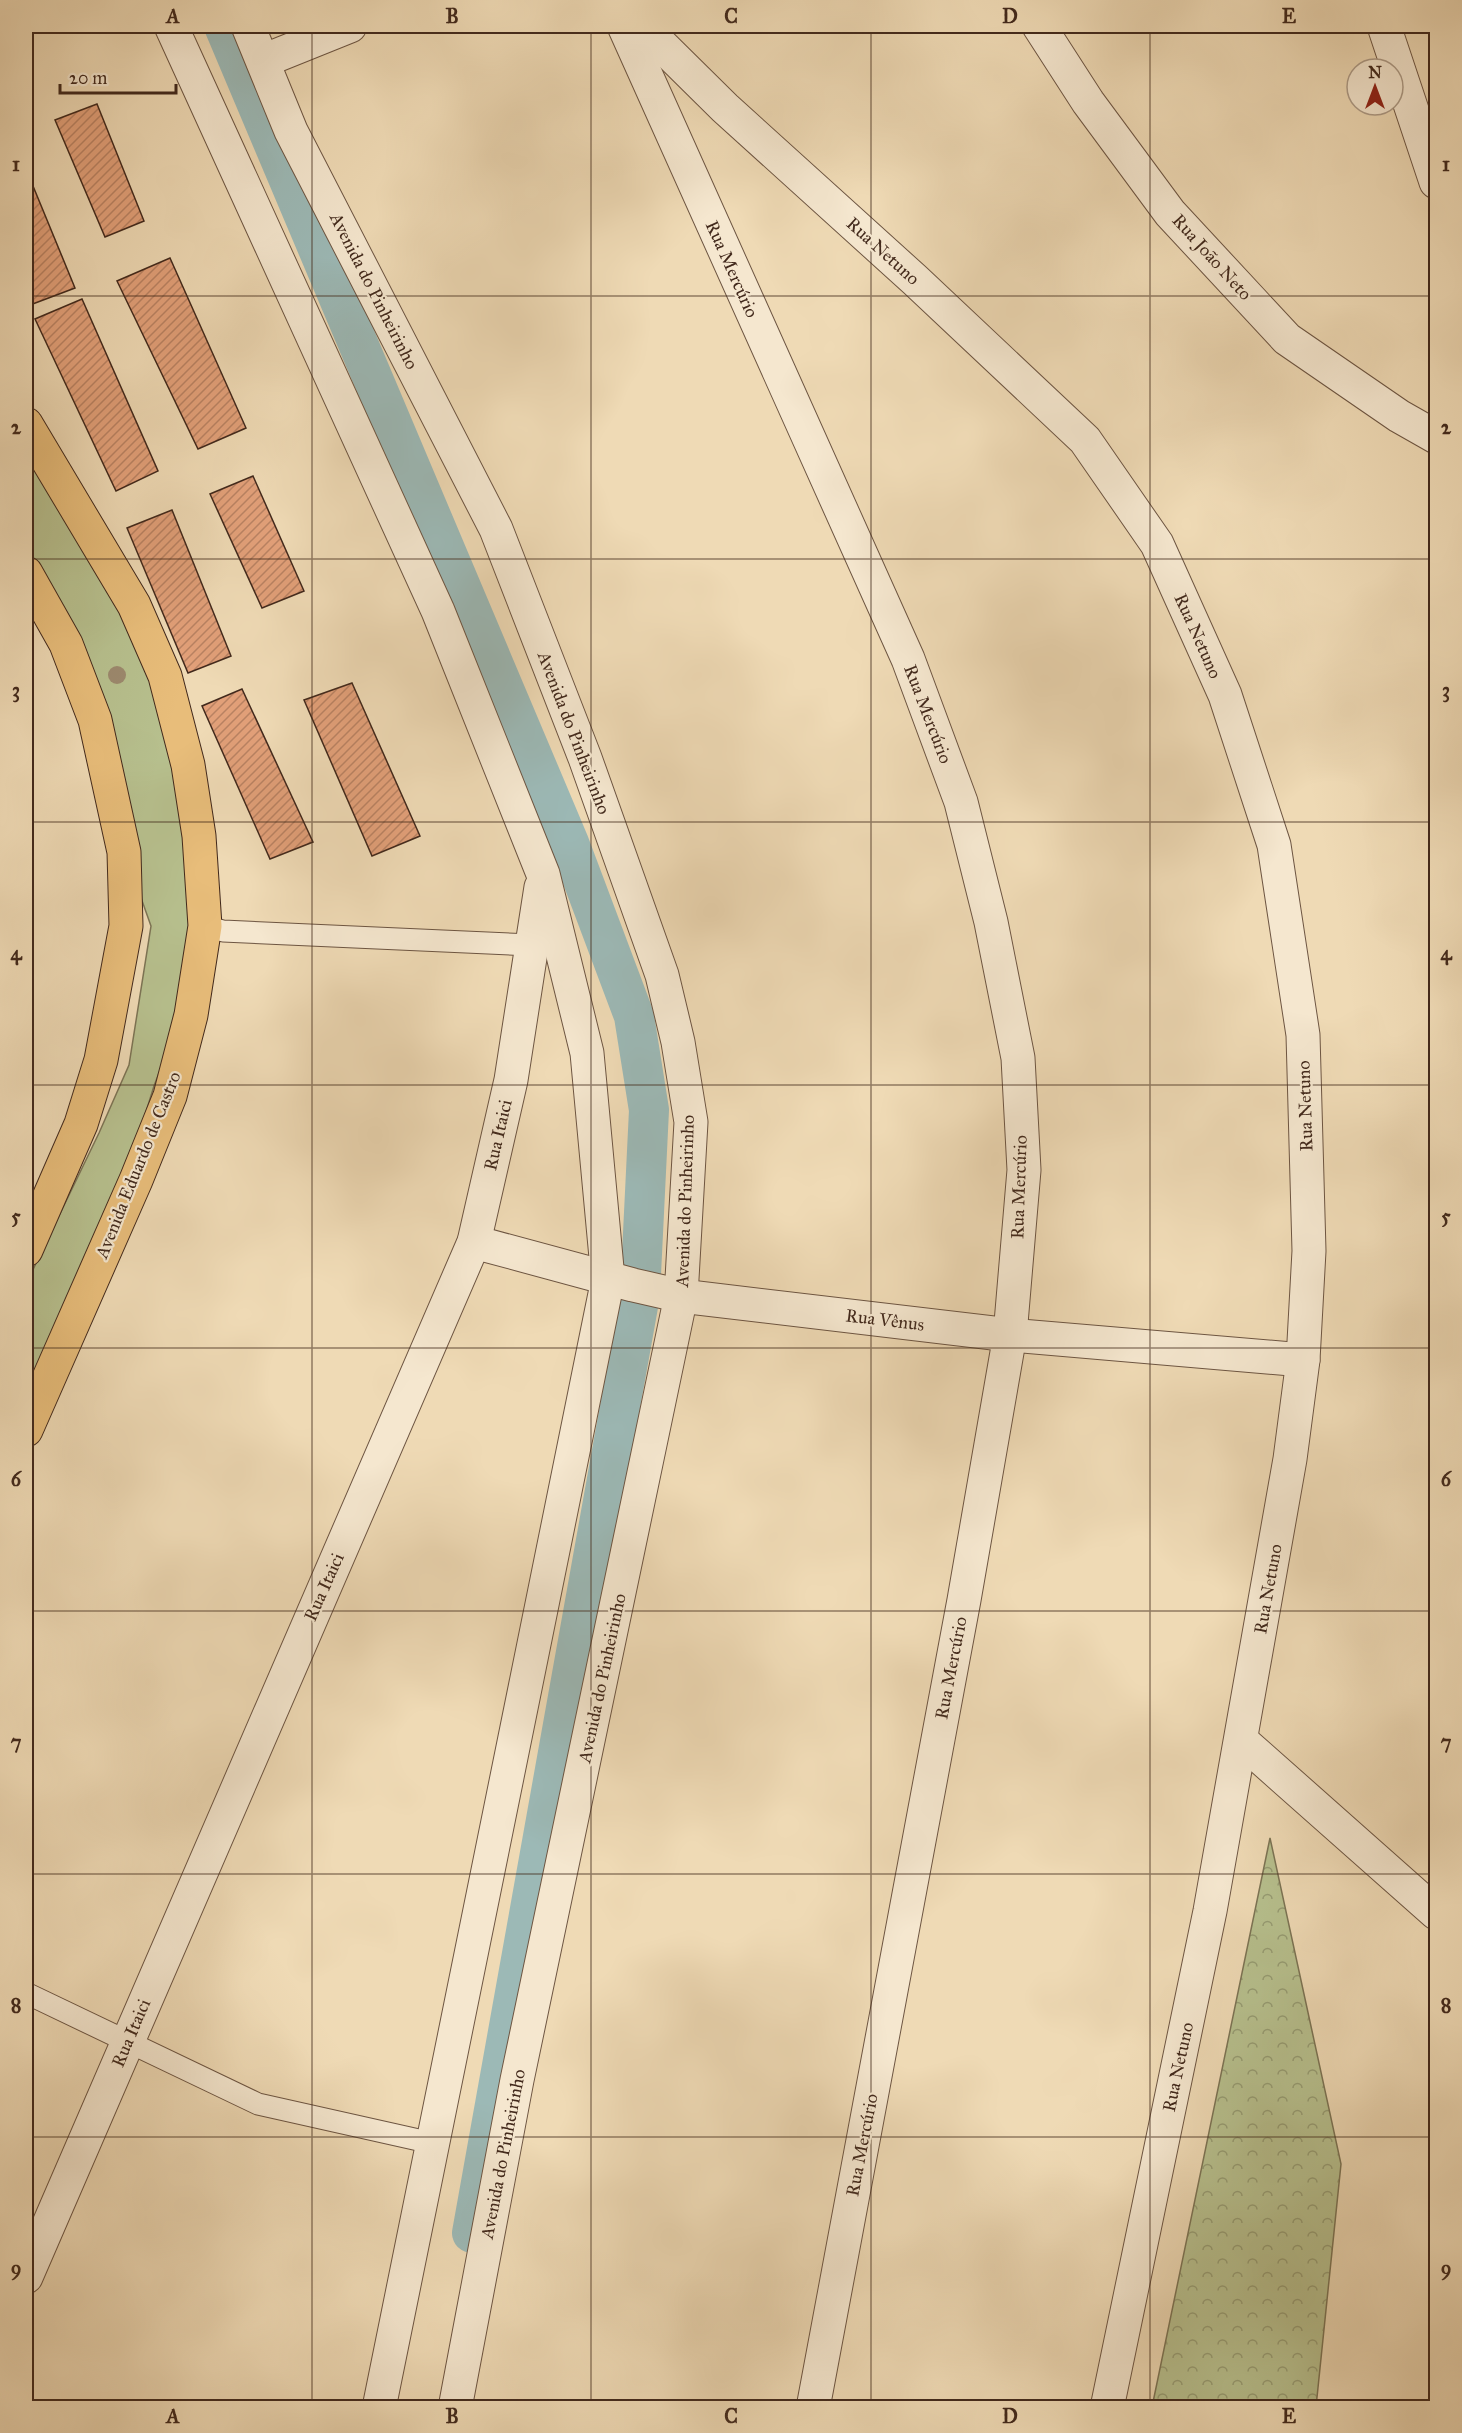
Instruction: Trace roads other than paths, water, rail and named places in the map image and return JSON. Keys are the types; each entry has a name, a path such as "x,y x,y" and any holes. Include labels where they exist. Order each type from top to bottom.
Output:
{"main road":[{"name":"Avenida Eduardo de Castro","path":"26,424 134,605 165,676 188,765 199,836 205,926 191,1015 170,1096 136,1180 33,1391 26,1430"},
{"path":"26,573 66,644 95,720 124,852 126,926 101,1060 81,1124 26,1250"}],"street":[{"path":"171,26 438,611 543,874 587,1053 620,1282 432,2143 380,2408"},
{"name":"Avenida do Pinheirinho","path":"248,26 291,131 496,529 585,758 662,975 678,1042 691,1122 673,1294 517,2080 455,2408"},
{"path":"263,61 350,26"},
{"name":"Rua Mercúrio","path":"624,26 908,659 961,802 991,922 1018,1058 1024,1170 1010,1335 962,1611 813,2408"},
{"name":"Rua Netuno","path":"642,26 725,108 915,279 1085,440 1157,544 1225,695 1274,845 1303,1035 1309,1251 1303,1360 1290,1459 1242,1741 1210,1911 1107,2408"},
{"name":"Rua João Neto","path":"1039,26 1088,102 1170,213 1287,339 1399,416 1437,436"},
{"path":"1384,26 1437,182"},
{"path":"1399,416 1437,423"},
{"name":"Rua Itaici","path":"26,2277 474,1242 511,1080 543,874"},
{"name":"Rua Vênus","path":"474,1242 673,1294 1010,1335 1303,1360"},
{"path":"1242,1741 1437,1913"}],"lane":[{"path":"205,926 223,931 532,945"},
{"path":"26,1993 258,2104 432,2143"}],"waterway":[{"path":"224,26 569,843 634,1016 649,1110 640,1295 472,2233"}]}
